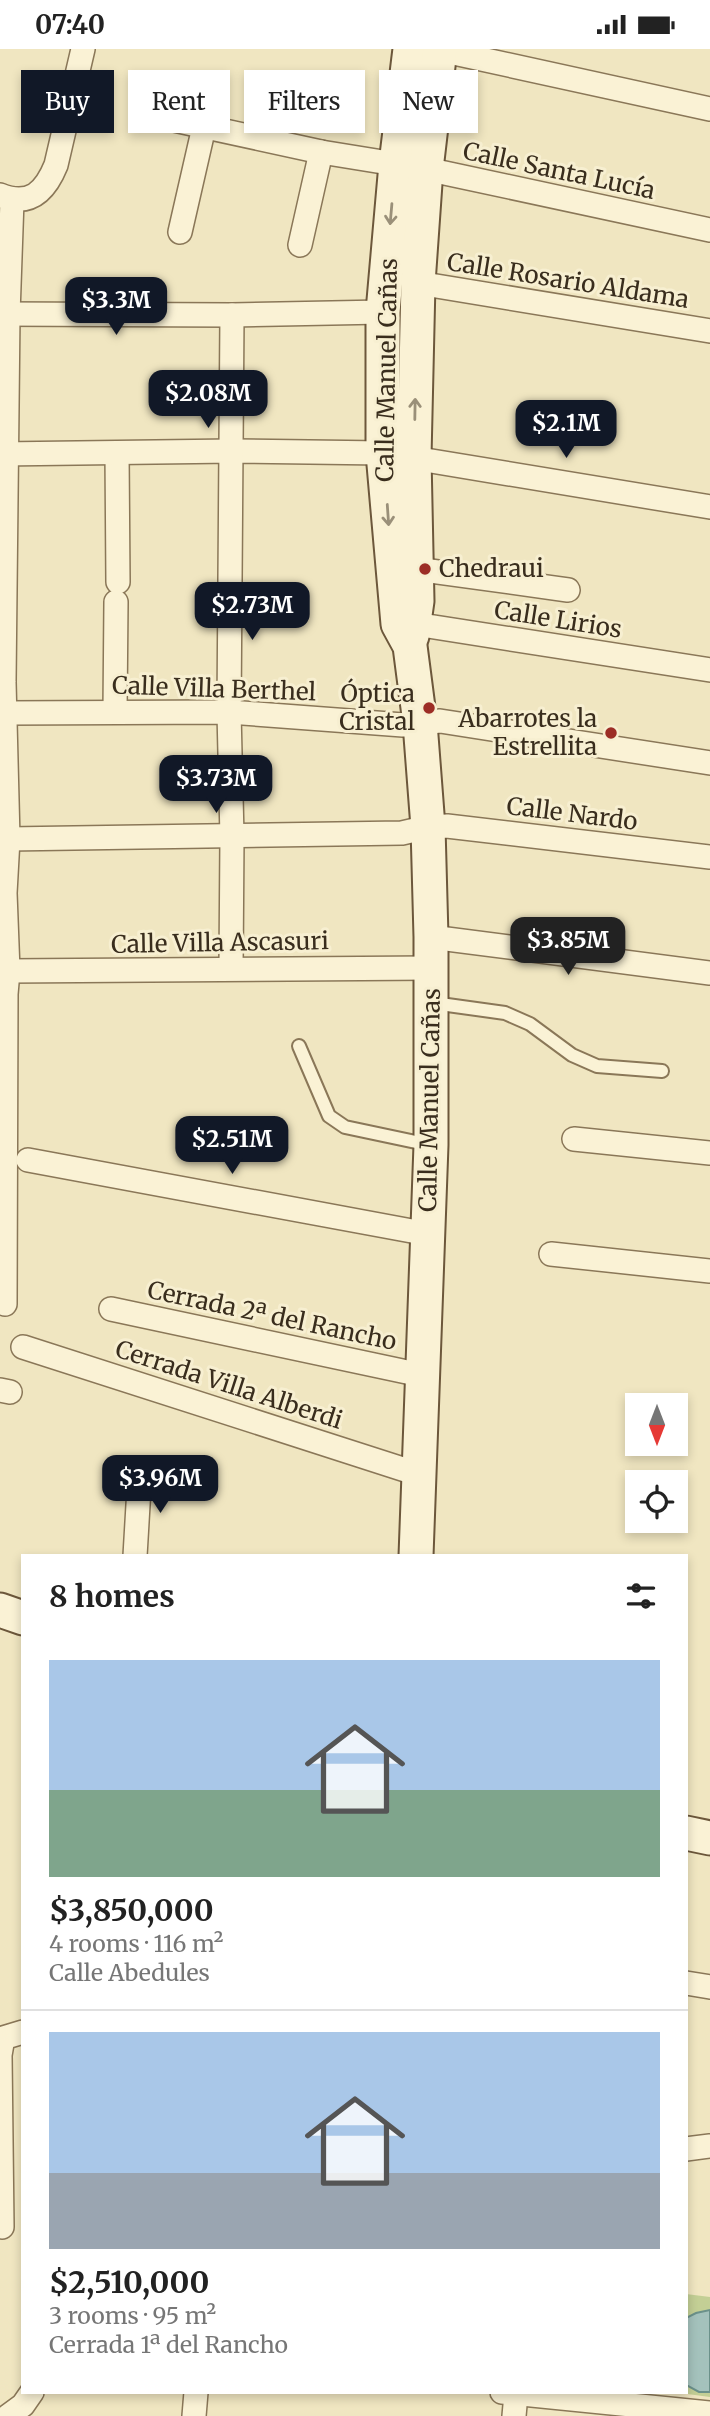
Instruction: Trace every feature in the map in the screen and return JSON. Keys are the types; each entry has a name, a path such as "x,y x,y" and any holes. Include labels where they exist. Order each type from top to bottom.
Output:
{"street":[{"path":"5,1304 3,892 8,839 6,713 2,682 6,197 36,196 49,183 56,165 83,49"},
{"name":"Calle Manuel Cañas","path":"410,49 411,166 418,283 399,455 407,632 420,723 428,827 432,1003 431,1145 416,1554"},
{"path":"440,49 710,109"},
{"name":"Calle Manuel Cañas","path":"407,632 418,601 416,569 399,455 383,312 411,166 440,49"},
{"path":"180,232 203,133"},
{"name":"Calle Santa Lucía","path":"230,133 321,152 411,166 710,230"},
{"path":"300,245 321,152"},
{"name":"Calle Rosario Aldama","path":"418,283 710,331"},
{"path":"4,314 232,315 383,312"},
{"path":"231,968 229,712 232,315"},
{"path":"4,454 233,451 399,455 710,507"},
{"path":"115,711 117,453"},
{"path":"416,569 568,590"},
{"name":"Calle Lirios","path":"407,632 710,670"},
{"name":"Calle Villa Berthel","path":"6,713 229,712 403,725 440,721 710,763"},
{"name":"Calle Nardo","path":"8,839 402,833 447,826 710,857"},
{"name":"Calle Villa Ascasuri","path":"5,986 431,952 710,973"},
{"path":"574,1139 710,1153"},
{"path":"28,1160 428,1234"},
{"path":"551,1254 710,1271"},
{"name":"Cerrada 2ª del Rancho","path":"111,1309 421,1375"},
{"name":"Cerrada Villa Alberdi","path":"23,1346 418,1474"},
{"path":"135,1554 140,1471"},
{"path":"0,1610 21,1617"},
{"path":"688,1833 710,1838"},
{"path":"688,1983 710,1987"},
{"path":"8,2226 1,2056 3,2038 21,2033"},
{"path":"688,2149 710,2145"},
{"path":"8,2416 23,2405 31,2394"},
{"path":"194,2416 196,2394"},
{"path":"510,2401 710,2413"}],"lane":[{"path":"432,1003 505,1013 530,1024 572,1055 597,1066 662,1071"},
{"path":"299,1046 329,1116 345,1127 431,1145"}],"green space":[{"path":"688,2294 710,2297 710,2397 687,2394"}],"water":[{"path":"710,2310 710,2392 699,2392 688,2386 688,2317"}],"place":[{"name":"Chedraui","path":"425,569"},
{"name":"Óptica Cristal","path":"429,708"},
{"name":"Abarrotes la Estrellita","path":"611,733"}]}
